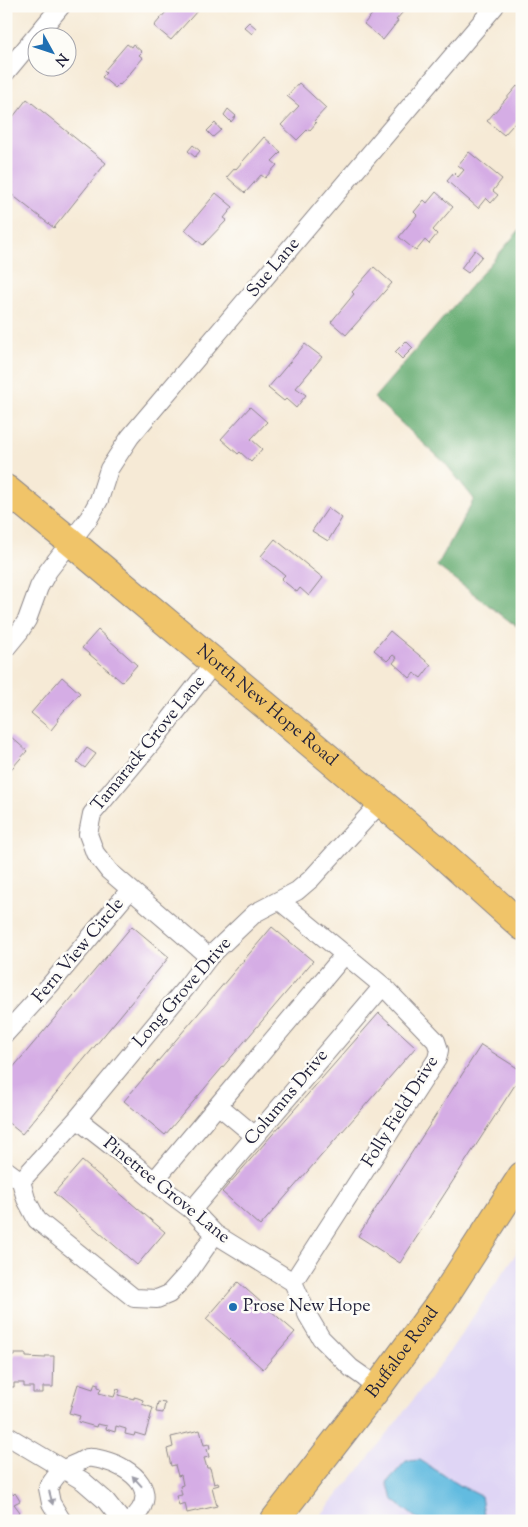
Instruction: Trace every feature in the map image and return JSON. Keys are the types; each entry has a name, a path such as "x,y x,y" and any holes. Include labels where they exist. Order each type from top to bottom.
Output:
{"main road":[{"name":"North New Hope Road","path":"6,489 72,542 433,846 522,926"},
{"name":"Buffaloe Road","path":"274,1521 442,1300 522,1176"}],"street":[{"path":"6,72 61,6"},
{"name":"Sue Lane","path":"6,648 27,620 39,587 48,571 90,516 99,500 109,469 130,436 495,6"},
{"name":"Tamarack Grove Lane","path":"209,957 109,871 95,853 88,834 92,814 154,740 214,662"},
{"name":"Long Grove Drive","path":"21,1181 77,1119 209,957 255,913 297,891 311,879 381,802"},
{"name":"Fern View Circle","path":"6,1033 50,985 130,890"},
{"name":"Folly Field Drive","path":"280,901 382,986 436,1040 439,1050 437,1059 293,1282"},
{"path":"154,1181 345,954"},
{"name":"Columns Drive","path":"192,1210 382,986"},
{"path":"218,1105 255,1136"},
{"name":"Pinetree Grove Lane","path":"77,1119 192,1210 215,1234 293,1282"},
{"path":"6,1170 21,1181 26,1199 37,1220 134,1298 157,1299 169,1294 188,1273 215,1234"},
{"path":"293,1282 308,1316 321,1338 351,1368 378,1386"},
{"path":"6,1435 84,1481 106,1501 122,1521"},
{"path":"62,1521 51,1503 48,1488 63,1469 87,1458 114,1463 128,1471 144,1489 145,1500 138,1514 130,1521"}],"shaded area":[{"path":"522,1245 522,1521 316,1521 363,1465 445,1358"}],"green space":[{"path":"522,227 522,617 516,626 437,566 474,499 445,463 374,398"}],"water":[{"path":"420,1460 461,1486 481,1496 484,1515 478,1521 420,1521 393,1500 387,1482 406,1461"}],"building":[{"path":"171,6 194,6 198,10 171,40 154,26"},
{"path":"379,6 408,6 383,40 364,24"},
{"path":"249,22 256,28 252,34 244,27"},
{"path":"127,44 131,47 133,44 142,52 139,55 143,58 120,85 115,88 102,77 106,73 104,71"},
{"path":"299,83 326,108 314,121 316,123 310,130 308,129 297,140 281,125 299,106 287,96"},
{"path":"517,86 522,90 522,115 504,135 487,121"},
{"path":"27,99 106,163 54,228 6,190 6,126"},
{"path":"228,109 236,116 231,122 224,115"},
{"path":"215,123 221,130 213,137 207,131"},
{"path":"264,137 281,152 272,161 277,165 265,178 261,175 245,193 227,177"},
{"path":"193,145 200,151 195,157 188,151"},
{"path":"469,152 502,179 493,191 498,195 491,203 486,198 478,208 447,181 454,173 458,177 464,170 458,165"},
{"path":"436,192 453,207 433,230 437,234 429,244 425,240 416,251 399,237 417,215 414,212 424,200 427,203"},
{"path":"216,193 233,207 224,218 227,220 203,245 185,230"},
{"path":"475,250 482,256 468,273 461,268"},
{"path":"374,267 392,283 346,335 331,322 354,294 352,292"},
{"path":"406,341 413,348 402,359 395,352"},
{"path":"305,344 322,357 296,388 306,395 296,408 286,399 284,401 268,388"},
{"path":"250,407 267,422 251,439 262,449 251,462 240,452 238,454 221,439"},
{"path":"328,508 342,518 328,541 312,531"},
{"path":"275,539 323,578 309,596 300,588 297,592 281,579 285,575 261,556"},
{"path":"98,630 137,665 122,682 82,648"},
{"path":"390,631 431,665 421,678 414,673 410,678 393,663 397,658 393,655 387,661 374,650"},
{"path":"62,677 80,693 57,719 59,720 51,730 31,713"},
{"path":"10,736 27,751 6,775 6,741"},
{"path":"87,748 96,754 85,768 77,762"},
{"path":"132,926 169,957 22,1134 6,1121 6,1076"},
{"path":"272,927 313,961 165,1135 124,1101"},
{"path":"379,1013 416,1047 260,1226 222,1192"},
{"path":"481,1045 522,1071 522,1074 400,1263 358,1236"},
{"path":"82,1161 165,1232 137,1265 54,1193"},
{"path":"238,1282 295,1332 263,1369 206,1319"},
{"path":"14,1354 26,1354 26,1357 45,1358 45,1356 54,1356 53,1387 43,1387 43,1393 33,1393 33,1387 24,1387 24,1383 14,1383 14,1387 6,1387 6,1356 14,1356"},
{"path":"95,1383 101,1388 99,1393 114,1397 117,1389 120,1390 118,1395 134,1399 134,1397 138,1398 143,1400 142,1404 153,1408 145,1436 135,1433 134,1436 125,1434 126,1429 116,1426 115,1432 106,1429 107,1426 97,1424 96,1427 78,1422 80,1416 69,1413 78,1384 93,1389"},
{"path":"158,1402 165,1403 163,1413 156,1412"},
{"path":"200,1430 204,1445 209,1444 210,1448 207,1449 209,1457 204,1458 207,1468 210,1468 214,1484 218,1483 219,1485 212,1487 217,1506 187,1513 185,1503 179,1505 176,1496 182,1495 180,1486 183,1485 181,1475 178,1476 175,1465 171,1466 167,1449 173,1447 171,1437"},
{"path":"8,1486 13,1495 15,1493 20,1501 14,1504 20,1512 17,1514 22,1521 6,1521 6,1487"}],"place":[{"name":"Prose New Hope","path":"233,1307"}]}
